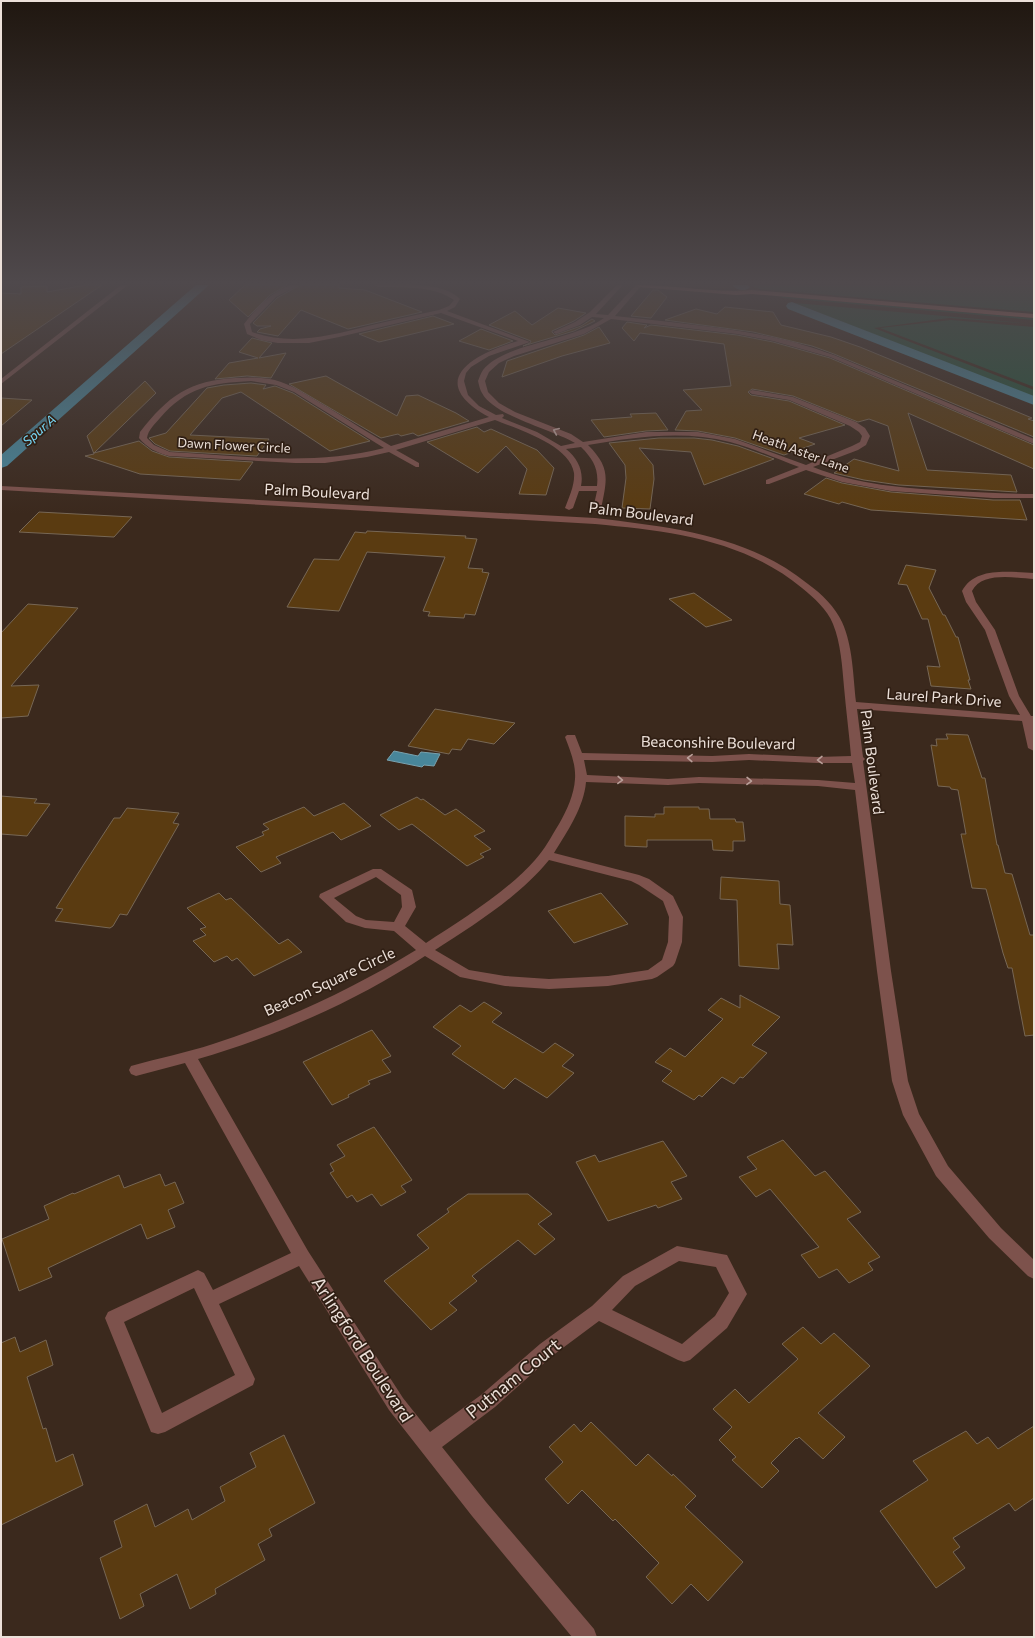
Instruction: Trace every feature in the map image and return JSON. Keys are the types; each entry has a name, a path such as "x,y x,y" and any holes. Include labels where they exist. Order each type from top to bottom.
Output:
{"street":[{"path":"1,382 27,361"},
{"path":"475,361 465,370 461,378 462,391 468,400 481,410 496,418 561,448 572,460 578,470 578,479 577,488 569,508"},
{"path":"498,361 484,372 481,380 481,386 489,398 513,413 567,436 581,444 593,455 600,466 602,474 597,509"},
{"path":"843,361 1034,442"},
{"name":"Dawn Flower Circle","path":"251,379 278,383 296,391 390,449 346,459 295,461 169,454 153,448 147,444 143,438 144,432 174,399 190,389 216,382 251,379"},
{"path":"752,392 791,398 853,424 862,430 866,436 863,442 855,448 808,468 769,482"},
{"path":"390,449 513,413"},
{"name":"Heath Aster Lane","path":"561,448 621,437 663,432 700,434 720,437 754,446 808,468 861,485 887,489 1034,496"},
{"path":"390,449 416,465"},
{"name":"Palm Boulevard","path":"1,488 595,521 663,529 700,537 750,553 784,570 802,582 833,614 844,644 859,759 860,787 882,946 884,971 900,1081 911,1114 942,1171 996,1233 1034,1271"},
{"path":"577,488 601,489"},
{"path":"1034,576 1001,574 985,577 972,582 967,591 971,602 990,630 1014,696 1030,719 1034,748"},
{"name":"Laurel Park Drive","path":"851,705 1030,719"},
{"name":"Beacon Square Circle","path":"136,1070 220,1046 304,1013 374,981 426,951 485,908 526,875 546,855 570,816 581,778 577,756 571,737"},
{"name":"Beaconshire Boulevard","path":"577,756 712,759 749,757 817,760 859,759"},
{"path":"581,778 668,782 699,780 818,783 860,787"},
{"path":"398,926 409,907 408,893 377,872 325,897 350,918 364,924 398,926 426,951 465,974 505,981 549,984 608,981 652,974 668,963 675,942 676,917 668,899 644,882 635,878 546,855"},
{"name":"Arlingford Boulevard","path":"189,1056 302,1256 396,1404 479,1509 586,1637"},
{"name":"Putnam Court","path":"429,1445 488,1401 546,1350 598,1312 629,1281 677,1253 721,1260 738,1294 721,1322 684,1354 598,1312"},
{"path":"209,1300 302,1256"},
{"path":"198,1278 209,1300 246,1380 158,1425 114,1318 198,1278"}],"green space":[{"path":"942,361 960,361 1034,390 1034,398"},
{"path":"967,361 1034,361 1034,387"}],"water":[{"path":"394,751 418,756 421,752 440,754 434,766 424,765 422,767 387,760"}],"building":[{"path":"238,361 281,361 271,378 247,376 215,379 229,363"},
{"path":"507,361 546,361 502,377"},
{"path":"727,361 838,361 1034,445 1034,469 908,413 927,470 1011,475 1017,492 899,485 864,480 834,473 854,459 899,471 888,426 869,419 858,422 793,396 752,389 748,392 751,395 789,401 845,425 799,438 815,444 784,455 735,438 698,431 675,430 686,411 702,410 683,390 731,386"},
{"path":"852,361 895,361 1032,418 1028,419 1034,421 1034,437"},
{"path":"326,376 397,416 406,396 418,395 456,413 469,421 418,436 413,433 401,436 398,434 381,438 289,384"},
{"path":"145,381 156,393 94,453 139,441 152,451 169,457 253,462 240,480 140,474 85,456 94,454 87,436"},
{"path":"251,383 266,385 263,389 275,386 293,393 370,441 330,451 241,392 222,398 190,435 269,439 257,456 170,451 155,444 149,438 166,433 207,388"},
{"path":"1,398 32,400 1,426"},
{"path":"656,413 668,430 646,431 604,437 591,420 632,417 630,414"},
{"path":"477,427 484,432 491,429 537,450 554,468 546,495 519,494 527,469 506,446 478,473 427,442"},
{"path":"659,438 694,438 712,440 738,446 774,459 704,485 691,452 639,448 653,465 654,479 650,509 622,508 626,478 625,465 609,443"},
{"path":"826,478 842,483 891,492 993,500 1020,500 1027,520 871,510 842,502 839,504 804,494"},
{"path":"39,512 132,517 114,537 19,532"},
{"path":"367,531 466,536 465,538 477,539 468,568 483,569 482,572 489,573 475,615 465,614 464,618 428,616 430,612 423,611 445,557 367,552 339,611 287,607 314,559 339,560 355,532 366,533"},
{"path":"906,565 936,570 929,588 956,637 958,637 970,680 968,680 971,689 931,686 927,666 940,667 928,619 922,619 907,585 898,584"},
{"path":"694,593 732,620 706,627 669,599"},
{"path":"28,604 78,608 11,686 39,685 28,716 1,718 1,633"},
{"path":"435,709 515,723 494,744 468,739 461,750 452,749 449,754 408,746"},
{"path":"946,734 968,735 982,778 985,778 997,845 1005,873 1012,874 1030,935 1034,935 1034,1035 1025,1036 1012,968 1008,968 1003,953 986,889 972,888 961,834 966,834 958,790 951,789 950,787 938,786 931,745 937,746 936,739 948,739"},
{"path":"1,796 37,799 34,803 50,804 27,836 1,834"},
{"path":"417,797 421,800 423,799 445,815 456,809 485,831 474,836 491,849 480,854 484,857 467,866 412,824 399,830 380,815"},
{"path":"344,803 371,826 341,840 333,832 276,857 281,863 261,872 236,847 264,835 262,832 269,829 263,824 304,807 314,816"},
{"path":"664,807 699,807 699,809 709,809 710,819 735,819 736,822 743,822 745,841 733,841 733,851 713,850 712,840 647,840 647,847 625,846 625,816 655,817 655,814 664,814"},
{"path":"127,808 179,813 173,823 179,824 127,915 120,914 113,926 110,928 55,921 63,909 56,908 84,864 114,818 120,818"},
{"path":"721,877 779,881 780,904 790,905 793,945 777,944 779,969 739,966 737,900 720,899"},
{"path":"219,893 226,900 231,898 279,944 288,939 302,952 254,976 237,958 232,961 227,956 214,962 193,941 206,935 200,929 206,927 187,908"},
{"path":"601,893 628,924 574,943 548,911"},
{"path":"740,995 780,1017 752,1045 767,1053 743,1078 740,1077 734,1084 722,1077 702,1097 699,1095 694,1100 662,1081 672,1071 655,1062 670,1048 685,1057 723,1019 708,1010 721,998 740,1008"},
{"path":"484,1002 502,1013 492,1022 543,1053 555,1043 574,1055 562,1066 574,1073 547,1098 515,1078 504,1089 452,1054 461,1046 433,1027 460,1005 471,1012"},
{"path":"372,1030 391,1056 382,1060 391,1072 368,1081 370,1084 348,1095 349,1097 332,1105 303,1062"},
{"path":"374,1127 412,1180 401,1186 406,1192 381,1206 372,1194 357,1202 352,1195 347,1198 330,1173 334,1171 330,1164 345,1156 337,1145"},
{"path":"783,1140 815,1176 825,1171 861,1212 847,1219 880,1257 868,1263 873,1270 849,1283 837,1269 819,1278 801,1255 819,1247 770,1189 756,1197 739,1177 757,1169 747,1157"},
{"path":"663,1141 687,1176 671,1182 682,1199 658,1208 656,1205 608,1221 576,1162 595,1155 599,1162"},
{"path":"160,1174 165,1186 175,1182 184,1203 168,1210 175,1227 147,1239 141,1224 48,1268 52,1277 19,1291 2,1239 49,1219 44,1206 73,1193 74,1194 119,1175 124,1188"},
{"path":"468,1194 528,1194 552,1214 538,1224 555,1239 535,1255 518,1240 472,1276 477,1281 449,1303 457,1310 431,1330 384,1281 429,1248 417,1235 449,1212 447,1209"},
{"path":"803,1327 821,1344 834,1333 870,1366 818,1413 845,1437 823,1459 799,1437 797,1439 796,1438 771,1463 779,1471 762,1488 732,1460 736,1457 719,1440 732,1427 713,1409 735,1389 749,1403 798,1359 782,1344"},
{"path":"15,1337 20,1352 46,1340 53,1365 27,1377 43,1429 46,1428 56,1462 73,1454 83,1485 1,1525 1,1343"},
{"path":"591,1422 636,1466 648,1454 672,1476 673,1474 696,1496 685,1507 743,1562 708,1601 691,1584 672,1604 646,1577 659,1563 615,1519 613,1521 582,1490 568,1504 545,1479 563,1462 549,1447 574,1424 581,1432"},
{"path":"1034,1426 1034,1498 1015,1511 1009,1503 953,1538 960,1547 953,1552 965,1568 936,1588 880,1511 928,1480 913,1461 966,1431 977,1444 988,1437 998,1449"},
{"path":"284,1435 315,1503 269,1529 272,1536 258,1544 265,1560 215,1589 216,1594 190,1609 177,1574 140,1594 144,1606 120,1619 100,1558 122,1547 114,1521 147,1504 155,1527 188,1509 192,1520 225,1501 220,1487 256,1467 250,1453"}],"waterway":[{"name":"Spur A","path":"1,463 116,361"},
{"path":"933,361 1034,401"}]}
